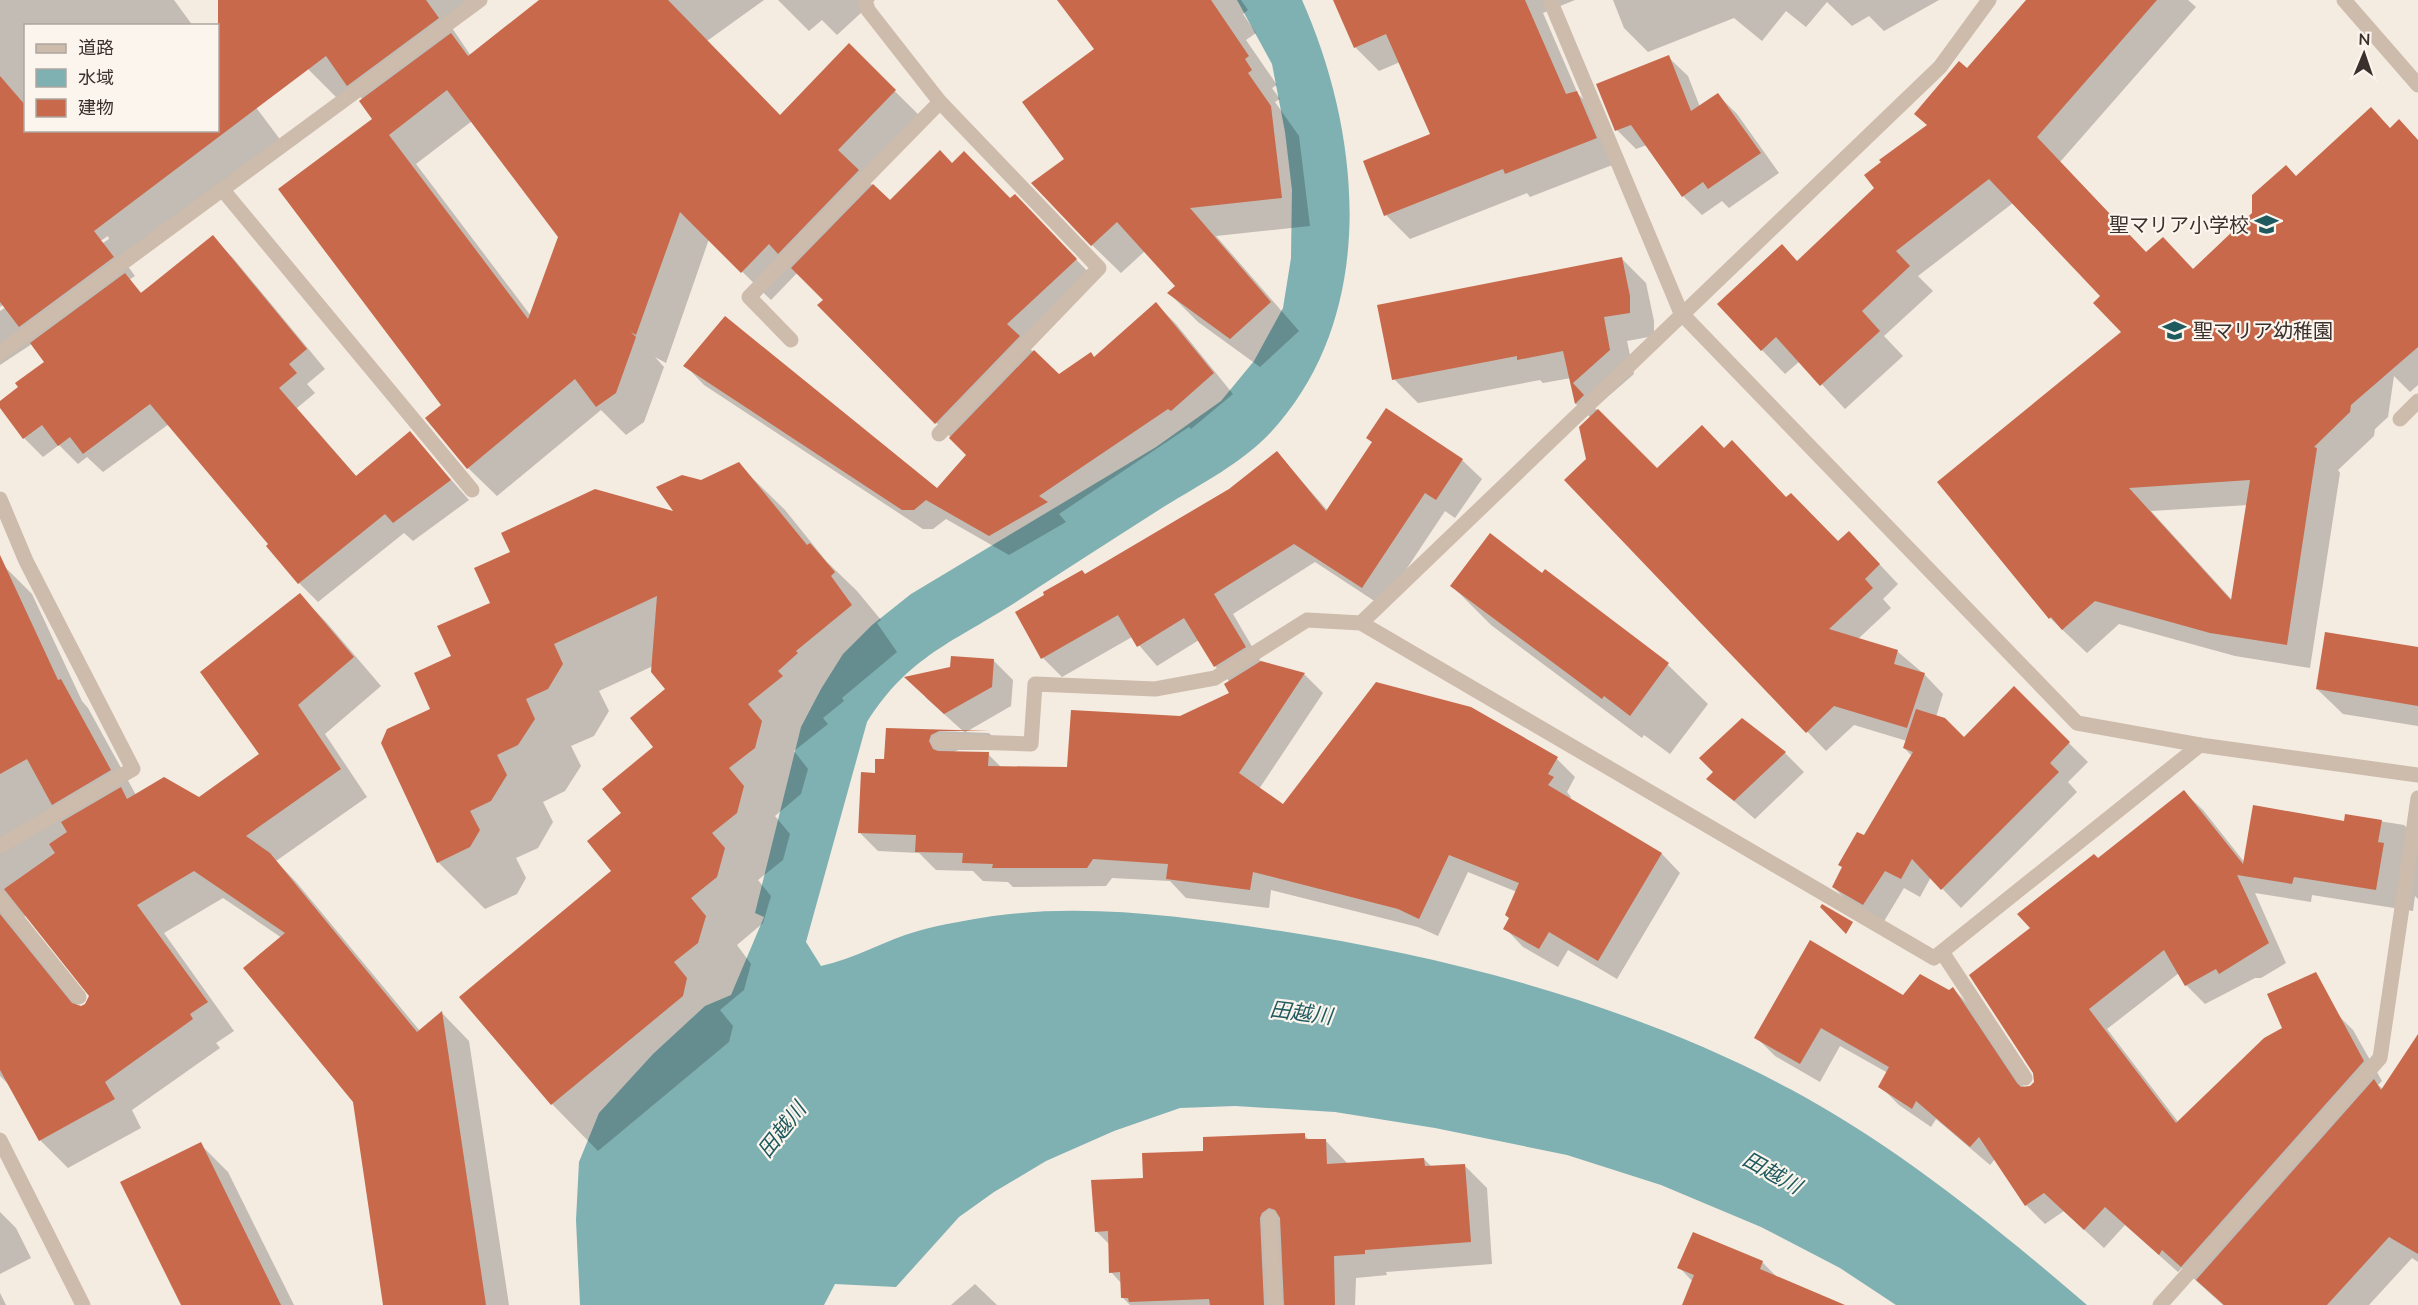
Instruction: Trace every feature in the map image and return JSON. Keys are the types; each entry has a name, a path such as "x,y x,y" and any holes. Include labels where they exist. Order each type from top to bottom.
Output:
{"street":[{"path":"0,352 480,0"},
{"path":"865,0 868,10 940,102 1099,268 939,434"},
{"path":"1550,0 1681,313 2077,723 2200,745 2418,775"},
{"path":"1361,623 1681,313 1940,67 1989,0"},
{"path":"2344,0 2418,85"},
{"path":"791,340 749,297 940,102"},
{"path":"222,189 472,490"},
{"path":"2400,420 2418,401"},
{"path":"0,500 26,561 133,769 0,846"},
{"path":"939,741 1031,744 1035,684 1155,689 1215,678 1307,620 1361,623 1934,958 2200,745"},
{"path":"2160,1305 2380,1058 2418,798"},
{"path":"0,898 79,997"},
{"path":"1942,952 2025,1078"},
{"path":"0,1140 82,1305"},
{"path":"1270,1218 1274,1305"}],"water":[{"name":"田越川","path":"1237,0 1302,0 1322,53 1338,108 1347,165 1350,223 1344,279 1330,334 1306,385 1271,432 1247,454 935,651 900,680 883,699 867,722 806,942 821,966 936,926 1029,912 1101,911 1209,921 1281,931 1413,955 1478,971 1543,989 1671,1034 1732,1060 1792,1090 1832,1113 1908,1163 2017,1246 2087,1305 1896,1305 1840,1268 1761,1227 1661,1185 1567,1155 1435,1128 1335,1112 1235,1106 1180,1108 1114,1131 1046,1161 994,1192 959,1217 896,1287 835,1284 824,1305 580,1305 576,1220 579,1162 599,1113 653,1054 705,1006 731,995 764,917 755,913 801,727 843,654 872,625 911,594 1156,447 1221,401 1254,361 1283,308 1291,258 1292,190 1285,132 1272,64"}],"building":[{"path":"218,0 426,0 439,18 347,86 326,56 94,231 114,257 19,327 0,302 0,76 24,104 24,132 219,132"},
{"path":"539,0 668,0 780,115 849,43 896,90 838,150 859,170 778,254 769,244 741,273 680,212 636,335 631,332 636,337 616,393 596,407 575,379 467,469 425,418 441,405 278,189 372,119 359,101 451,33 468,56","holes":["447,90 558,237 528,319 389,135"]},
{"path":"1057,0 1211,0 1249,56 1245,59 1252,70 1248,73 1271,106 1282,198 1190,208 1271,302 1230,339 1167,293 1175,286 1117,222 1091,246 1031,183 1064,159 1022,102 1094,49"},
{"path":"1333,0 1525,0 1566,94 1577,91 1597,138 1505,174 1503,169 1384,216 1363,161 1430,134 1386,34 1354,48"},
{"path":"2026,0 2157,0 2037,137 2146,252 2163,237 2193,269 2252,213 2252,195 2286,165 2296,176 2371,107 2390,128 2399,119 2418,140 2418,347 2351,405 2350,412 2314,447 2317,448 2287,645 2210,633 2095,601 2062,630 2051,617 2049,619 1937,482 2121,332 2093,303 2100,296 1989,179 1896,251 1910,266 1862,311 1880,331 1820,386 1776,337 1761,351 1717,304 1782,244 1797,261 1874,188 1864,175 1881,162 1879,160 1927,125 1914,114 1959,61 1967,68","holes":["2250,480 2231,600 2129,488"]},
{"path":"1669,55 1691,111 1718,93 1761,153 1708,189 1703,182 1682,197 1631,125 1615,131 1596,84"},
{"path":"940,150 952,163 964,151 1010,198 1015,194 1077,259 1007,324 1020,336 935,424 817,305 823,300 791,268 873,184 890,200"},
{"path":"213,235 307,349 289,364 297,373 279,388 356,476 410,431 451,480 393,523 385,514 298,584 266,546 268,544 150,404 83,454 70,437 58,446 42,425 23,439 0,408 0,401 18,387 15,383 44,362 30,343 125,273 141,293"},
{"path":"1622,257 1630,296 1630,313 1604,317 1610,350 1573,383 1584,395 1575,404 1563,351 1517,360 1517,356 1392,380 1377,305"},
{"path":"1156,302 1214,373 1171,411 1168,409 1039,496 1048,502 989,536 926,500 914,510 902,510 683,366 725,316 937,488 966,455 949,438 1034,350 1059,374 1091,352 1094,357"},
{"path":"1386,408 1463,459 1436,500 1425,493 1362,588 1294,544 1214,594 1246,647 1214,667 1184,618 1137,647 1118,615 1041,659 1015,612 1044,595 1043,592 1082,570 1085,574 1229,489 1277,451 1326,511 1372,442 1366,438"},
{"path":"1598,409 1657,468 1702,425 1724,448 1732,440 1786,497 1791,493 1838,541 1849,531 1880,564 1865,579 1873,588 1829,629 1898,650 1894,664 1925,673 1907,728 1834,706 1806,733 1564,480 1586,459 1579,427"},
{"path":"739,462 807,545 810,543 835,572 831,576 852,605 796,651 798,653 778,671 783,676 748,704 762,721 755,748 729,768 744,786 737,813 712,833 725,848 717,877 691,898 706,916 698,943 674,962 687,978 683,996 551,1105 459,997 611,871 587,841 621,813 602,789 653,747 630,718 665,689 651,672 657,596 554,644 563,664 548,689 526,699 535,719 518,745 497,755 507,775 491,801 470,811 480,830 470,847 437,863 381,743 387,729 430,709 414,673 451,656 437,626 490,603 474,568 510,552 501,533 595,489 673,511 656,487 682,475 701,480"},
{"path":"1490,533 1542,573 1545,569 1669,663 1630,716 1604,696 1602,699 1450,586"},
{"path":"0,555 58,680 61,679 111,770 52,805 27,759 0,774"},
{"path":"300,593 354,657 298,705 341,769 246,836 270,853 417,1032 442,1011 486,1305 383,1305 353,1102 243,968 285,933 194,871 137,905 208,1002 190,1014 193,1019 105,1082 115,1099 39,1141 0,1070 0,914 72,1003 81,1006 85,1004 89,996 4,889 55,853 49,844 67,832 61,822 121,787 127,799 164,777 199,797 259,754 200,672"},
{"path":"2325,632 2418,647 2418,706 2316,689"},
{"path":"951,656 994,659 992,687 944,714 904,677 950,667"},
{"path":"1261,661 1305,673 1239,773 1283,804 1376,682 1471,707 1558,757 1548,774 1554,777 1548,785 1662,853 1598,961 1549,932 1539,949 1503,929 1509,918 1505,915 1519,883 1449,855 1419,919 1398,909 1253,872 1250,890 1166,879 1168,864 1093,859 1087,868 992,868 993,864 962,863 963,853 915,852 916,835 858,833 861,772 875,773 875,759 884,759 886,728 990,731 939,731 931,735 929,741 933,749 938,751 989,752 988,766 1067,767 1071,710 1180,716 1229,693 1224,684"},
{"path":"2014,686 2070,742 2050,763 2059,772 1941,890 1912,859 1901,879 1885,871 1863,905 1832,887 1842,867 1838,865 1857,832 1864,835 1913,752 1903,748 1916,709 1945,718 1964,737"},
{"path":"1742,718 1786,752 1734,801 1706,779 1713,772 1699,758"},
{"path":"2184,790 2243,864 2253,805 2344,821 2345,814 2382,820 2378,842 2384,843 2376,890 2294,877 2292,884 2237,875 2269,943 2219,974 2216,969 2185,986 2164,950 2089,1009 2176,1123 2264,1038 2282,1028 2267,994 2316,972 2364,1061 2181,1267 2162,1250 2159,1255 2105,1207 2084,1230 2044,1193 2025,1206 1979,1137 1970,1147 1916,1101 1912,1109 1878,1087 1889,1067 1821,1028 1800,1064 1754,1038 1810,940 1903,995 1920,974 1949,990 1953,987 2017,1083 2021,1087 2030,1086 2034,1082 2033,1073 1969,975 2030,928 2017,914 2094,854 2098,858"},
{"path":"1822,904 1853,922 1846,934 1820,907"},
{"path":"2418,1034 2418,1254 2389,1237 2327,1305 2224,1305 2196,1280 2374,1079 2381,1090"},
{"path":"1305,1133 1305,1139 1326,1139 1327,1164 1424,1158 1425,1166 1465,1164 1471,1242 1365,1250 1365,1254 1334,1256 1335,1305 1284,1305 1280,1218 1275,1210 1269,1208 1262,1213 1260,1218 1264,1305 1210,1305 1209,1299 1129,1302 1128,1298 1121,1298 1120,1272 1109,1273 1108,1231 1095,1232 1091,1180 1143,1178 1142,1153 1203,1151 1203,1137"},
{"path":"201,1142 281,1305 181,1305 120,1182"},
{"path":"1693,1232 1763,1261 1760,1269 1845,1305 1682,1305 1694,1275 1677,1268"}],"place":[{"name":"聖マリア小学校","path":"2267,225"},
{"name":"聖マリア幼稚園","path":"2175,331"}]}
